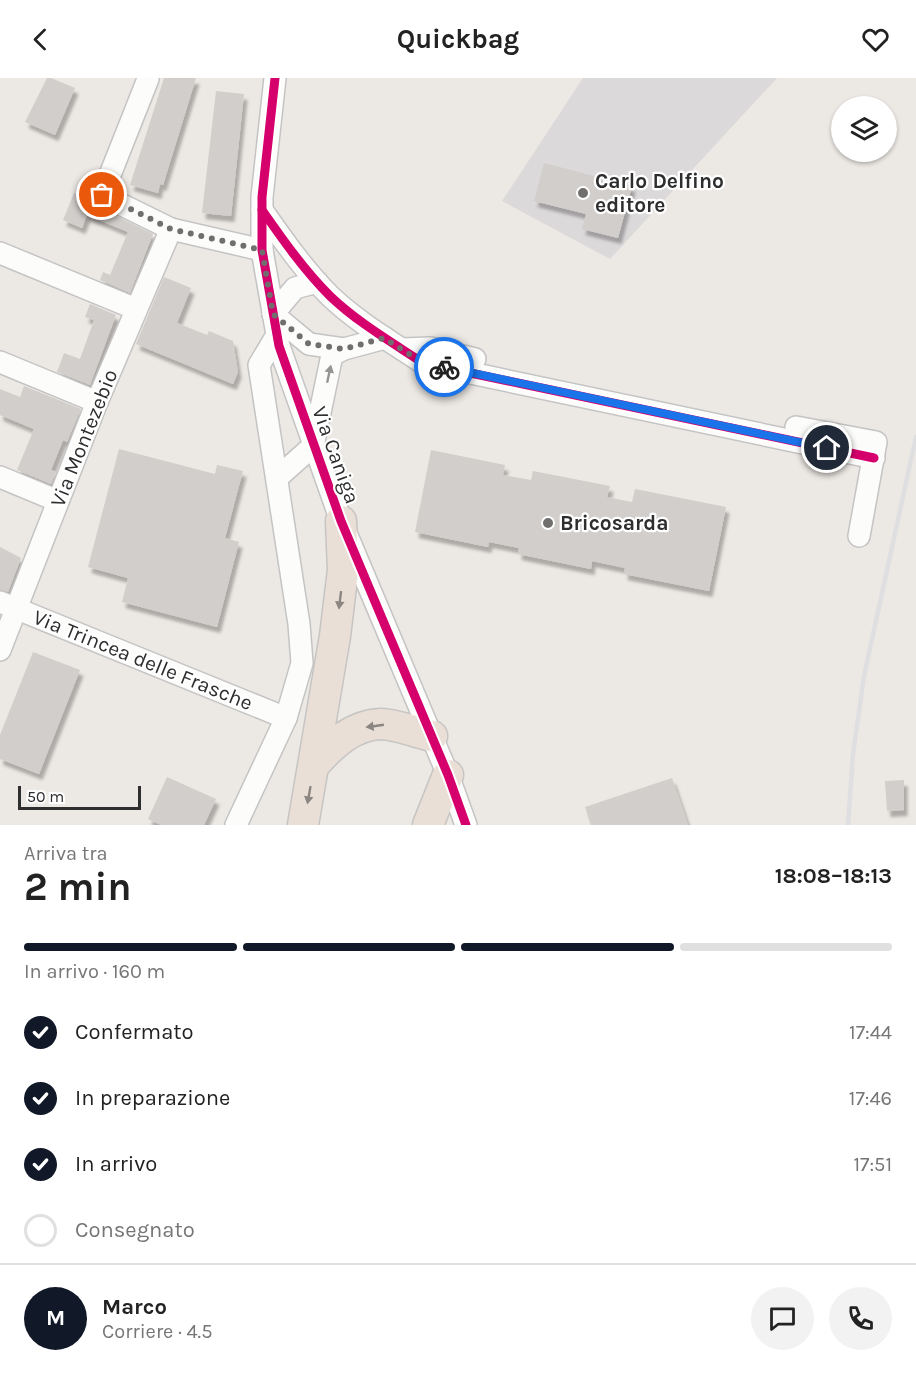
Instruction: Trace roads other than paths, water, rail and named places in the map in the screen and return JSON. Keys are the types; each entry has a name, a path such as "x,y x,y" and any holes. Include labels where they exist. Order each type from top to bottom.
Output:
{"highway":[{"path":"303,825 344,570 341,521"},
{"path":"314,765 329,747 352,730 381,724 432,736"},
{"path":"428,825 448,776"}],"street":[{"name":"Via Caniga","path":"275,78 262,210 262,250 279,346 341,521 432,736 466,825"},
{"path":"148,79 102,195 171,229 262,250"},
{"path":"262,210 302,266 332,298 393,343"},
{"name":"Via Montezebio","path":"0,650 8,605 58,501 97,402 171,229"},
{"path":"0,253 136,309"},
{"path":"237,825 286,718 302,663 299,624 259,365 275,325 295,288 317,282"},
{"path":"275,325 309,344 344,349 393,343 430,348 875,450 859,536"},
{"path":"277,478 313,446 332,355 344,349"},
{"path":"0,362 97,402"},
{"path":"0,477 58,501"},
{"name":"Via Trincea delle Frasche","path":"8,605 286,718"}],"railway":[{"path":"848,825 853,754 864,676 916,437"}],"place":[{"name":"Carlo Delfino editore","path":"583,193"},
{"name":"Bricosarda","path":"548,523"}]}
